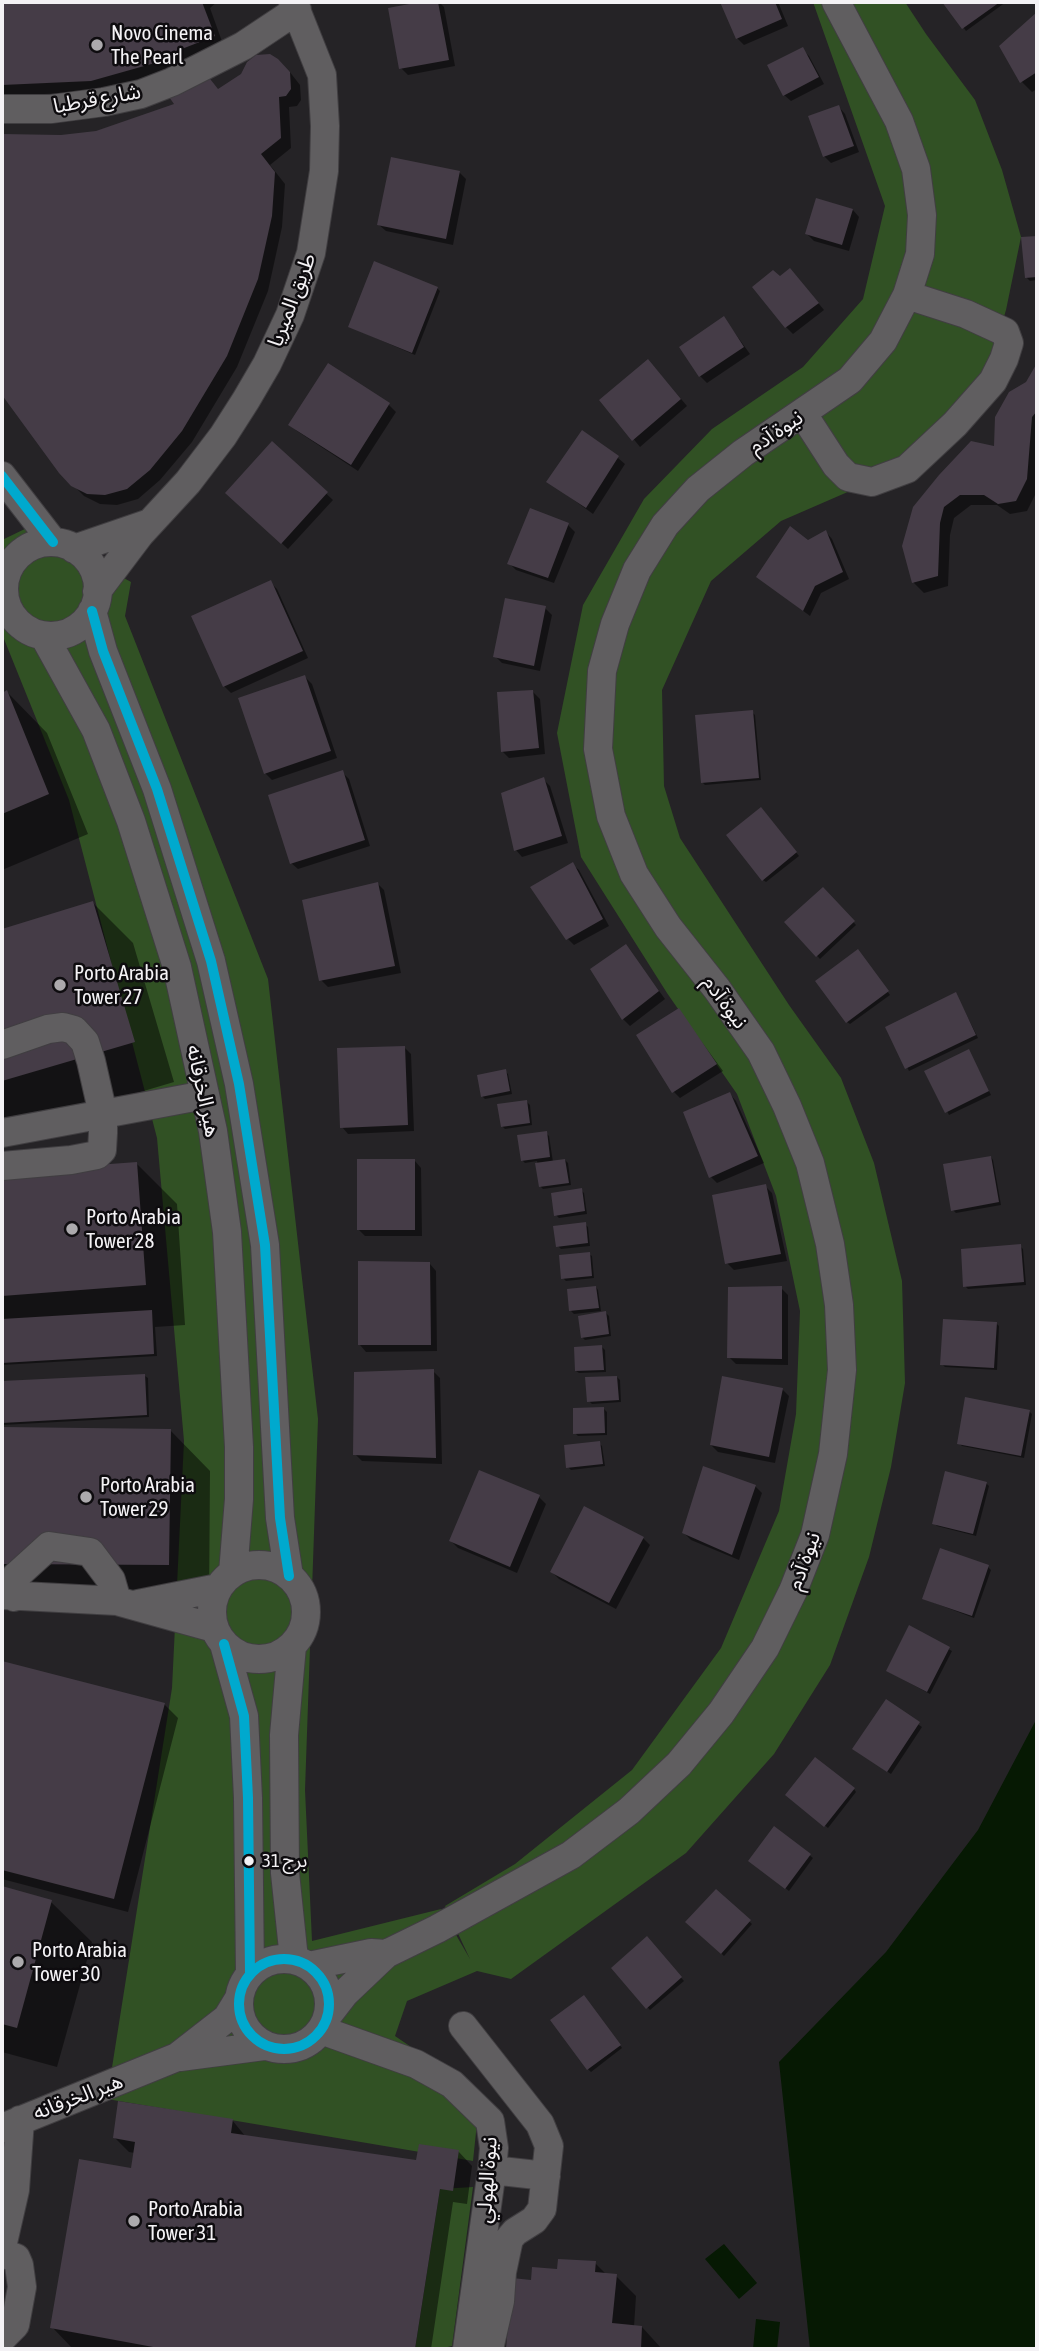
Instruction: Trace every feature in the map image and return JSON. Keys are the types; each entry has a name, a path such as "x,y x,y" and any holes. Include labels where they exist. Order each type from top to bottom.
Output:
{"street":[{"name":"نيوة آدم","path":"325,2022 345,1993 386,1954 571,1855 629,1811 679,1764 721,1713 765,1648 793,1591 815,1535 833,1454 842,1370 834,1268 810,1163 761,1052 668,927 634,874 611,816 598,749 602,671 615,624 637,570 665,525 698,489 743,453 850,380 883,341 907,295 920,254 922,215 916,169 899,121 836,2"},
{"name":"شارع قرطبا","path":"2,109 51,109 104,103 141,93 172,82 243,46 295,6"},
{"name":"طريق الميريا","path":"95,601 130,545 188,482 246,400 267,364 290,315 312,253 324,171 326,126 322,75 295,6"},
{"path":"803,414 836,465 848,477 872,482 907,469 993,381 1009,343 1005,332 966,314 907,295"},
{"path":"2,476 24,508 92,567 95,601 82,624 69,633 25,633 11,614 5,599 3,578 19,554 35,545 64,545"},
{"name":"طريق الميريا","path":"64,545 150,523"},
{"name":"هير الخرقانه","path":"95,601 103,651 157,789 211,961 239,1084 265,1245 280,1518 289,1576"},
{"name":"هير الخرقانه","path":"25,633 96,730 131,821 177,967 205,1095 227,1233 235,1362 239,1499 225,1580"},
{"path":"2,1045 48,1028 63,1027 74,1030 85,1042 103,1114 102,1150 97,1155 2,1166"},
{"path":"2,1133 205,1095"},
{"path":"124,1603 90,1552 49,1546 16,1576 8,1596 124,1603 219,1636 239,1655 258,1660 276,1657 292,1646 302,1633 306,1618 300,1587 276,1568 261,1565 246,1566 225,1580 124,1603"},
{"path":"225,1580 213,1601 212,1615 244,1716 250,1974"},
{"path":"292,1646 284,1735 285,1873 301,1963"},
{"name":"نيوة آدم","path":"301,1963 371,1953 386,1954"},
{"path":"177,2057 264,2046 280,2050 296,2048 310,2041 325,2022 328,1993 317,1973 301,1963 270,1961 250,1974 242,1986 238,2000 239,2014 244,2027 264,2046"},
{"name":"هير الخرقانه","path":"2,2247 15,2190 11,2124 177,2057 227,2018 238,2000"},
{"name":"نيوة الهولي","path":"325,2022 416,2064 452,2084 490,2121 494,2148 492,2170 467,2349"},
{"path":"463,2026 540,2124 548,2146 542,2209 534,2220 509,2239 503,2263 500,2301 489,2349"},
{"path":"492,2170 546,2176"},
{"path":"2,2253 16,2258 22,2287 15,2325 2,2338"}],"green space":[{"path":"813,2 905,2 975,100 1002,170 1021,237 1006,310 985,379 927,451 850,491 781,521 711,581 662,690 664,786 680,838 789,1005 841,1078 874,1163 902,1281 905,1383 891,1467 869,1557 830,1665 774,1754 686,1853 511,1979 477,1971 407,2001 395,2036 480,2094 473,2161 107,2099 172,1688 184,1441 157,1138 69,800 2,634 2,540 31,526 131,582 125,616 268,979 318,1419 305,1790 312,1941 441,1909 470,1959 445,1906 515,1864 632,1770 721,1648 779,1511 796,1414 800,1311 776,1196 737,1094 667,993 581,857 557,733 583,605 644,499 712,429 803,367 863,299 885,206"},
{"path":"473,2187 452,2346 415,2349 440,2189"}],"shaded area":[{"path":"1037,1718 1037,2349 810,2349 779,2062 886,1952 978,1830"},
{"path":"724,2244 757,2283 739,2299 705,2259"},
{"path":"756,2319 780,2322 777,2349 753,2349"}],"building":[{"name":"Novo Cinema The Pearl","path":"2,2 202,2 215,36 169,54 169,59 91,81 2,85"},
{"path":"420,2 438,2 449,60 399,69 388,8"},
{"path":"720,2 775,2 782,19 736,39"},
{"path":"942,2 1000,2 962,29"},
{"path":"1037,12 1037,72 1020,83 999,46"},
{"path":"803,47 819,77 783,96 767,65"},
{"path":"270,54 290,72 291,89 286,96 279,97 281,138 261,154 275,172 272,216 258,279 227,356 182,431 150,470 127,489 105,495 87,494 71,486 59,473 2,395 2,134 61,135 96,131 174,104 167,94 207,75 218,89 241,74 247,62 256,55"},
{"path":"839,105 854,146 823,157 808,116"},
{"path":"391,157 460,171 446,239 377,225"},
{"path":"816,198 853,209 842,245 805,234"},
{"path":"1037,236 1037,277 1025,278 1021,237"},
{"path":"374,261 438,287 412,353 348,327"},
{"path":"790,268 819,303 785,328 752,287 773,270 780,276"},
{"path":"724,316 744,347 699,377 679,347"},
{"path":"648,359 681,399 632,441 599,400"},
{"path":"328,363 390,403 351,465 288,425"},
{"path":"1037,363 1037,411 1032,417 1027,479 1016,501 998,504 984,495 960,495 944,507 940,523 938,576 912,583 902,546 913,507 971,441 994,446 995,417 1009,392 1026,382"},
{"path":"582,430 619,456 586,508 546,482"},
{"path":"272,441 328,492 281,544 225,493"},
{"path":"530,508 569,523 548,578 507,564"},
{"path":"790,526 808,540 826,530 843,572 815,586 803,611 756,577"},
{"path":"271,580 303,651 223,687 191,616"},
{"path":"505,598 546,606 534,666 493,657"},
{"path":"305,675 331,751 264,774 238,698"},
{"path":"7,690 49,794 2,814 2,693"},
{"path":"533,690 539,748 501,752 497,692"},
{"path":"753,710 759,778 701,783 695,715"},
{"path":"343,770 365,840 290,864 268,795"},
{"path":"544,777 562,836 514,851 501,793"},
{"path":"761,807 797,852 762,881 726,835"},
{"path":"573,862 603,919 566,940 530,887"},
{"path":"378,882 395,966 319,981 302,900"},
{"path":"823,887 855,921 816,957 784,922"},
{"name":"Porto Arabia Tower 27","path":"93,901 135,1042 2,1081 2,929"},
{"path":"626,944 659,991 622,1020 590,969"},
{"path":"858,949 889,991 846,1023 815,981"},
{"path":"956,992 976,1035 905,1069 885,1027"},
{"path":"679,1008 717,1064 672,1093 636,1035"},
{"path":"405,1046 408,1125 340,1128 337,1048"},
{"path":"969,1049 989,1091 945,1113 924,1071"},
{"path":"506,1069 510,1091 481,1097 477,1075"},
{"path":"730,1092 758,1156 709,1178 683,1112"},
{"path":"527,1100 530,1123 501,1127 497,1104"},
{"path":"547,1131 550,1157 521,1161 517,1135"},
{"path":"991,1156 999,1202 951,1211 943,1164"},
{"path":"357,1159 415,1159 415,1230 357,1230"},
{"path":"565,1159 569,1183 539,1187 535,1163"},
{"name":"Porto Arabia Tower 28","path":"137,1162 146,1285 2,1296 2,1172"},
{"path":"766,1184 781,1254 725,1264 712,1195"},
{"path":"582,1188 585,1211 554,1216 551,1193"},
{"path":"586,1222 588,1243 556,1247 553,1226"},
{"path":"1021,1244 1024,1282 963,1287 961,1249"},
{"path":"590,1252 592,1276 561,1279 559,1255"},
{"path":"358,1261 430,1262 431,1345 358,1345"},
{"path":"596,1286 599,1308 569,1311 567,1289"},
{"path":"782,1286 782,1359 727,1358 728,1287"},
{"path":"152,1310 154,1354 2,1363 2,1319"},
{"path":"606,1311 609,1334 581,1338 578,1316"},
{"path":"943,1319 997,1322 994,1368 940,1365"},
{"path":"602,1345 604,1370 575,1371 574,1347"},
{"path":"434,1369 436,1458 353,1455 354,1372"},
{"path":"145,1374 147,1415 2,1423 2,1381"},
{"path":"617,1376 619,1400 587,1402 585,1377"},
{"path":"722,1376 783,1388 769,1457 710,1445"},
{"path":"965,1397 1030,1410 1021,1456 957,1444"},
{"path":"604,1407 605,1433 573,1434 573,1408"},
{"name":"Porto Arabia Tower 29","path":"2,1427 171,1429 169,1565 2,1564"},
{"path":"600,1441 603,1464 566,1468 564,1445"},
{"path":"703,1466 756,1485 732,1555 682,1533"},
{"path":"479,1470 540,1495 510,1567 449,1541"},
{"path":"945,1471 987,1482 973,1534 932,1524"},
{"path":"584,1506 644,1537 609,1603 550,1572"},
{"path":"940,1548 989,1565 972,1616 922,1599"},
{"path":"909,1625 950,1647 927,1692 886,1671"},
{"path":"2,1661 165,1703 114,1899 2,1870"},
{"path":"886,1699 920,1722 887,1772 852,1749"},
{"path":"815,1757 855,1788 824,1827 785,1795"},
{"path":"774,1826 811,1854 785,1889 748,1861"},
{"name":"Porto Arabia Tower 30","path":"2,1886 52,1900 17,2028 2,2024"},
{"path":"716,1889 751,1920 721,1954 685,1922"},
{"path":"647,1936 682,1977 646,2009 611,1968"},
{"path":"584,1995 621,2045 587,2070 550,2020"},
{"path":"118,2101 233,2119 231,2133 416,2160 419,2144 459,2150 453,2191 440,2189 415,2349 164,2349 50,2328 79,2159 131,2168 135,2142 113,2138"},
{"path":"558,2259 596,2261 595,2272 617,2274 612,2323 642,2326 641,2349 506,2349 512,2278 531,2280 532,2267 557,2269"}],"transit line":[{"path":"2,476 53,542"},
{"path":"92,611 103,651 157,789 211,961 239,1084 265,1245 280,1518 289,1576"},
{"path":"224,1644 244,1716 250,1974"},
{"path":"284,1959 301,1962 316,1972 326,1987 329,2004 326,2021 316,2036 301,2046 284,2049 267,2046 252,2036 242,2021 239,2004 242,1987 252,1972 267,1962 284,1959"}],"place":[{"name":"Novo Cinema The Pearl","path":"97,45"},
{"name":"Porto Arabia Tower 27","path":"60,985"},
{"name":"Porto Arabia Tower 28","path":"72,1229"},
{"name":"Porto Arabia Tower 29","path":"86,1497"},
{"name":"برج 31","path":"249,1861"},
{"name":"Porto Arabia Tower 30","path":"18,1962"},
{"name":"Porto Arabia Tower 31","path":"134,2221"}]}
